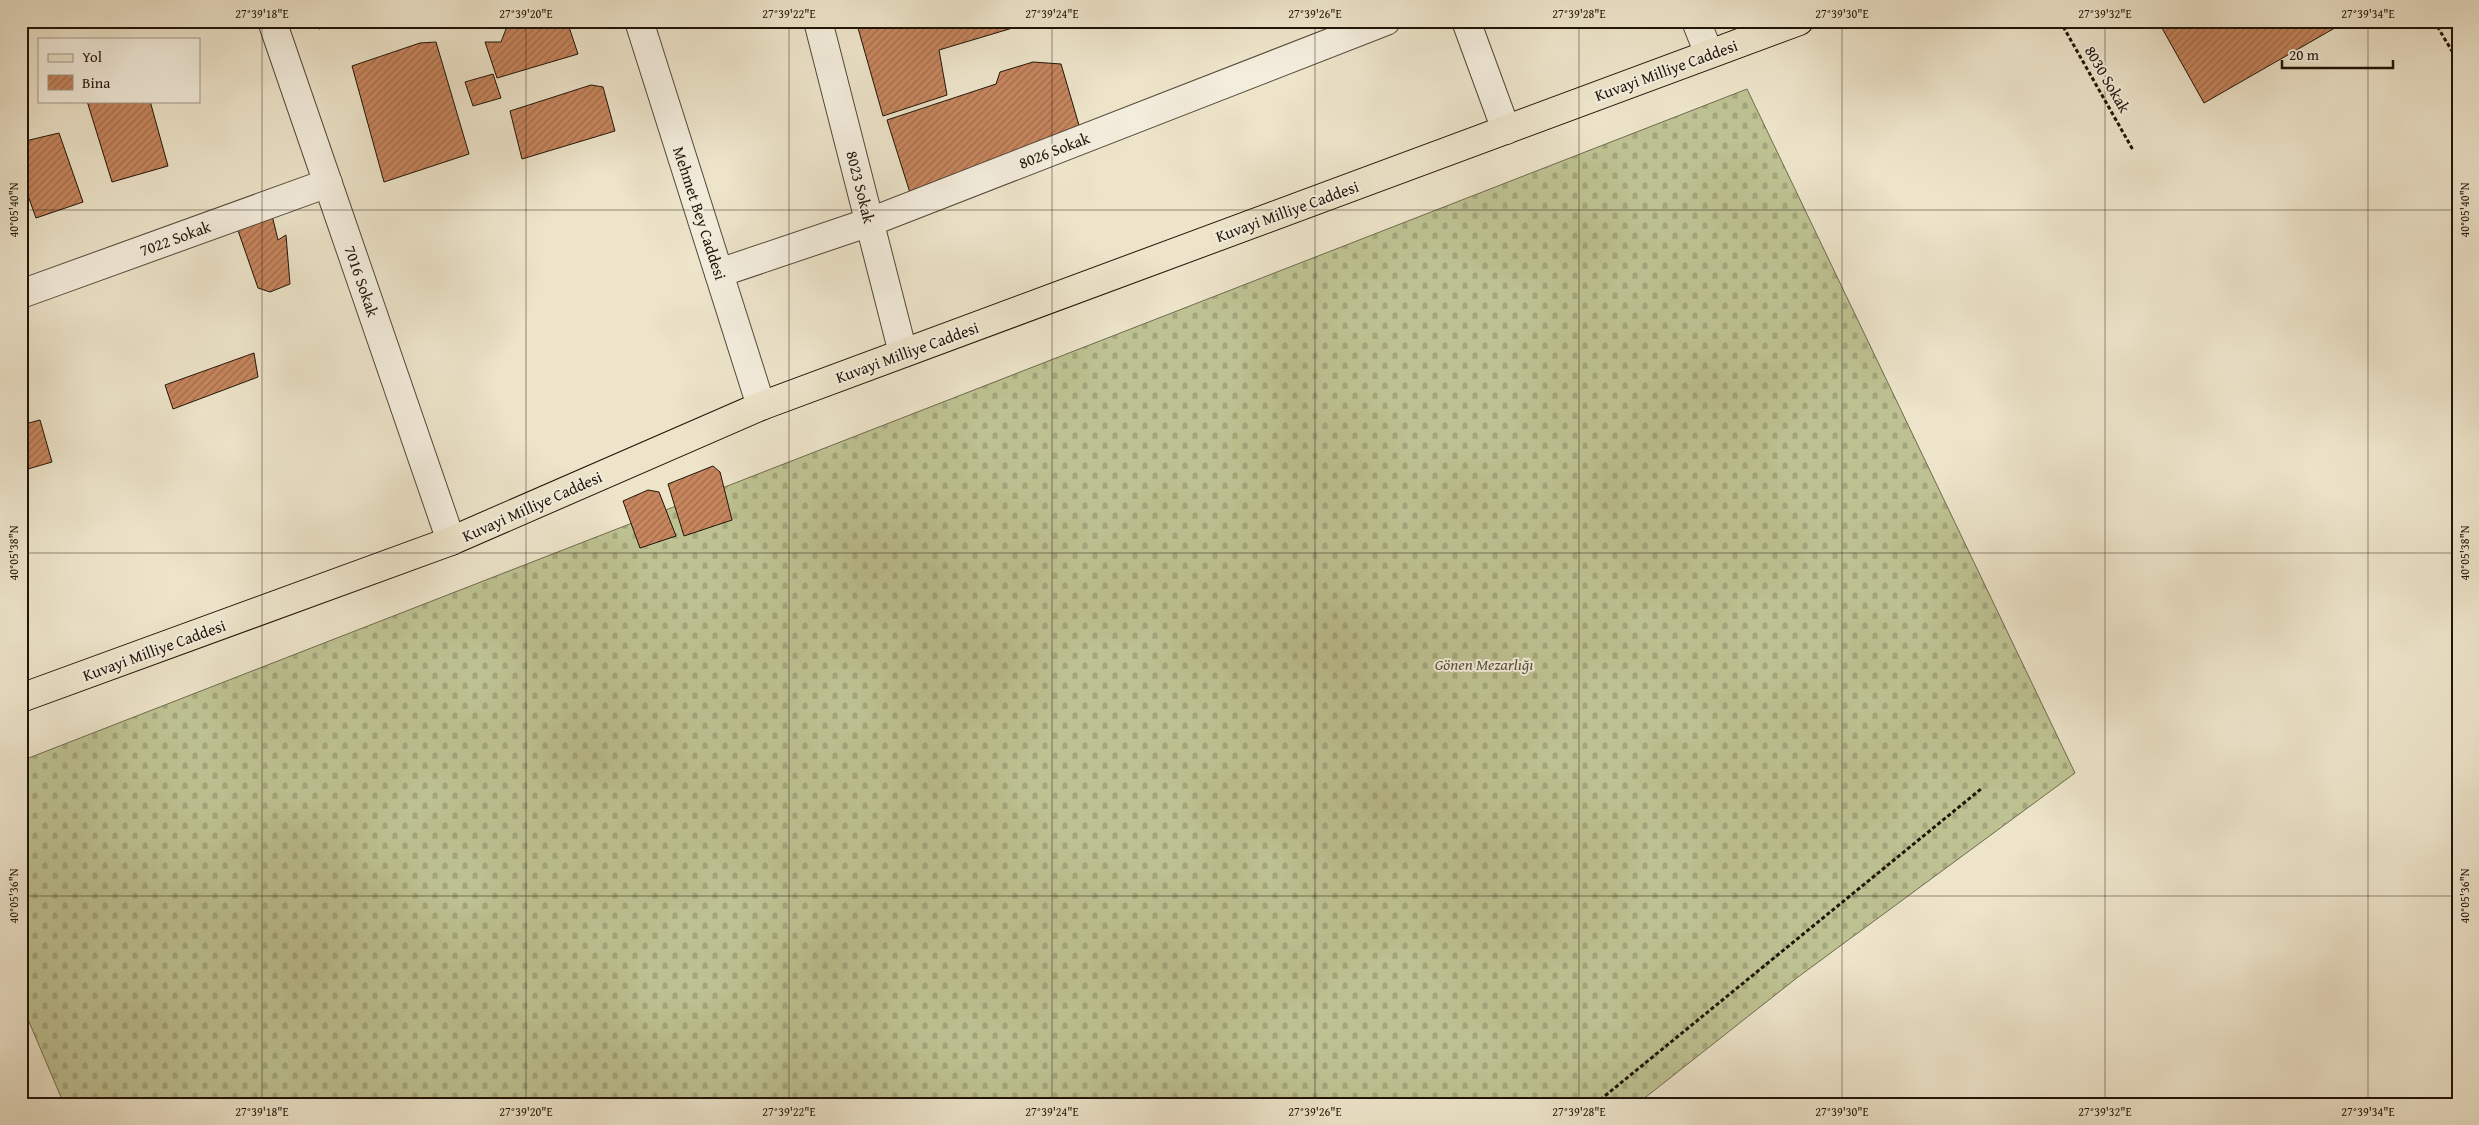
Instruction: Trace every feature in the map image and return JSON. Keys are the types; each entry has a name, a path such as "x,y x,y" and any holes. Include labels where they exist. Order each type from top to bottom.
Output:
{"main road":[{"name":"Kuvayi Milliye Caddesi","path":"21,698 452,541 761,406 1799,21"}],"street":[{"name":"7016 Sokak","path":"272,21 452,541"},
{"name":"Mehmet Bey Caddesi","path":"639,21 761,406"},
{"name":"8023 Sokak","path":"818,21 904,353"},
{"name":"8026 Sokak","path":"719,274 870,222 1386,21"},
{"path":"1466,21 1506,130"},
{"path":"1696,21 1709,54"},
{"name":"7022 Sokak","path":"21,294 328,183"}],"path":[{"name":"8030 Sokak","path":"2060,21 2133,150"},
{"path":"2434,21 2458,61"},
{"path":"1595,1104 1981,789"}],"green space":[{"name":"Gönen Mezarlığı","path":"1747,89 2075,773 1798,977 1637,1104 64,1104 21,1003 21,761"}],"building":[{"path":"317,21 345,21 319,29"},
{"path":"526,21 546,26 557,21 567,21 578,54 497,78 485,42 501,42 506,29"},
{"path":"856,21 1036,21 939,50 947,95 883,116"},
{"path":"2158,21 2347,21 2204,103"},
{"path":"436,42 469,154 384,182 352,66 420,43"},
{"path":"1033,62 1061,64 1081,132 911,196 887,120 996,84 1000,72"},
{"path":"493,74 501,98 473,106 465,82"},
{"path":"591,85 603,87 615,131 522,159 510,111"},
{"path":"87,102 150,102 168,166 112,182"},
{"path":"59,133 83,202 36,218 21,176 21,142"},
{"path":"270,207 278,240 286,235 290,284 270,292 258,288 234,219"},
{"path":"254,353 258,377 173,409 165,385"},
{"path":"40,420 52,462 21,471 21,425"},
{"path":"713,466 720,472 732,520 684,536 668,484"},
{"path":"648,490 659,492 676,536 640,548 623,501"}]}
